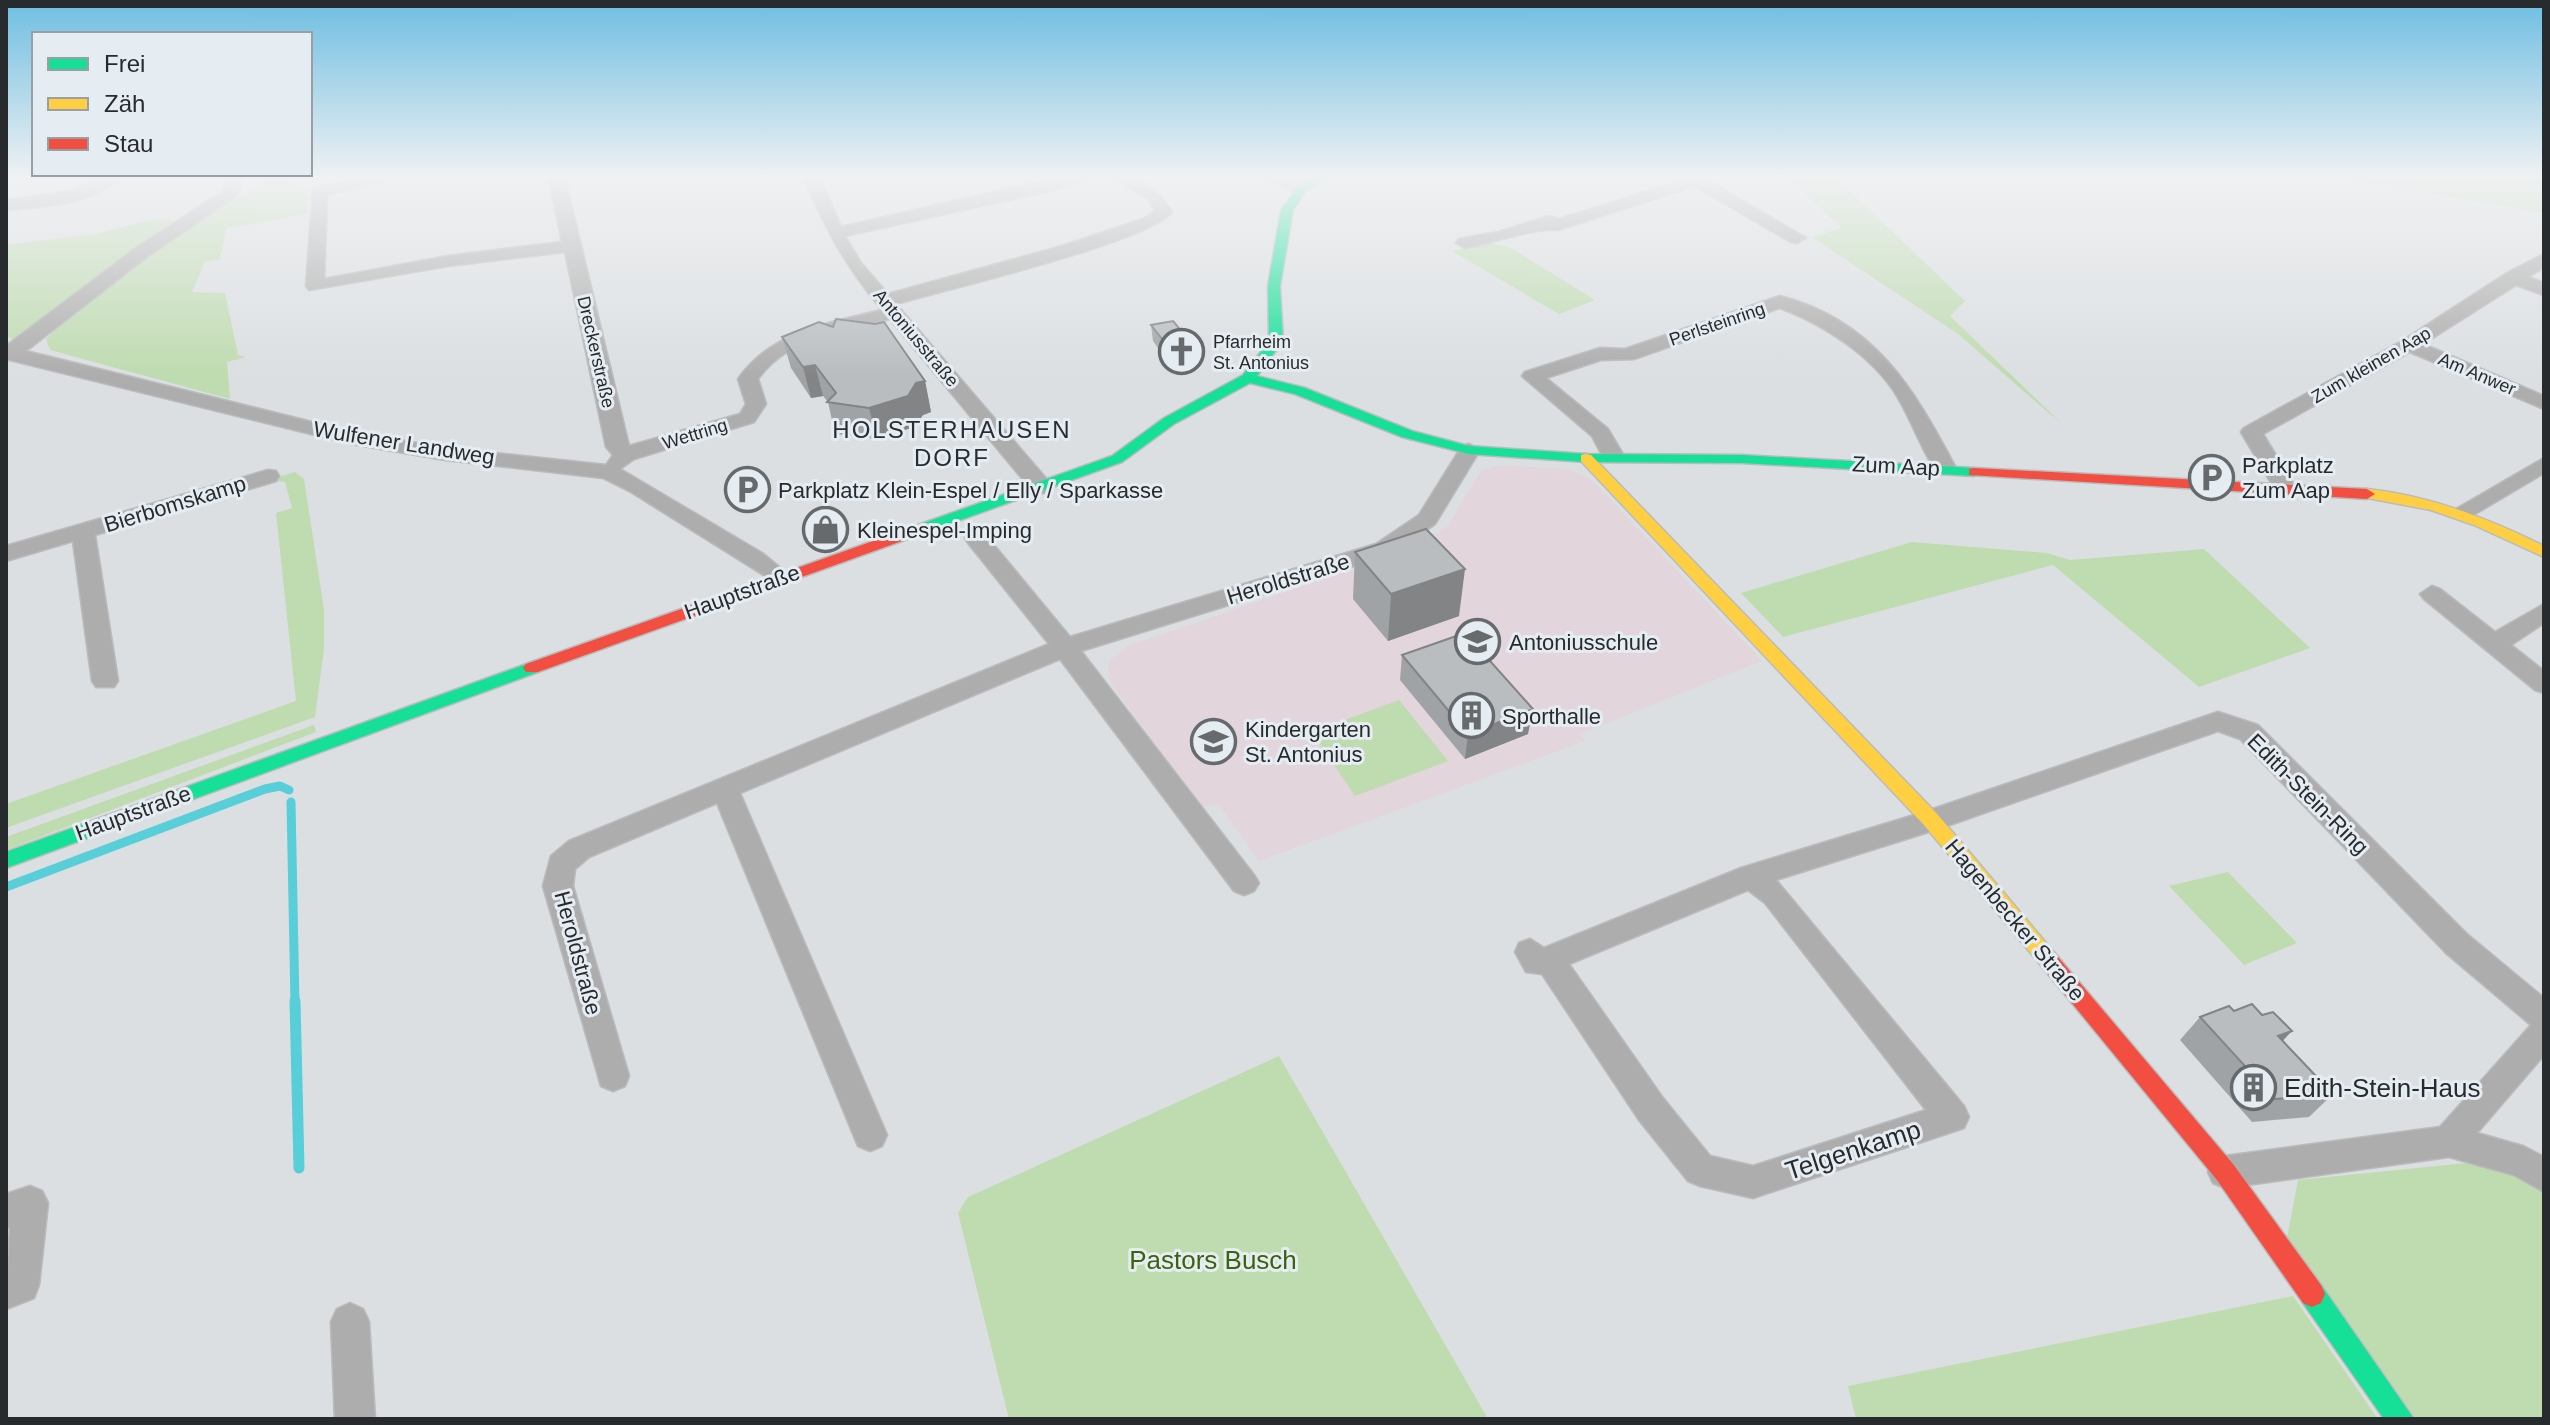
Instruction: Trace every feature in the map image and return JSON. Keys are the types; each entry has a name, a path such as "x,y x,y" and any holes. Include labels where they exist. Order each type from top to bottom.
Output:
{"street":[{"path":"8,353 156,242"},
{"path":"317,242 315,286 448,261 572,246"},
{"name":"Dreckerstraße","path":"571,242 617,447 626,454"},
{"name":"Antoniusstraße","path":"840,242 854,265 1042,488"},
{"path":"890,307 1094,242"},
{"name":"Hauptstraße","path":"6,860 1117,459 1169,421 1248,378 1276,341 1274,286 1280,242"},
{"path":"1465,243 1474,242"},
{"name":"Zum kleinen Aap","path":"2285,488 2251,432 2409,345 2544,259"},
{"path":"2513,277 2544,290"},
{"name":"Perlsteinring","path":"1613,456 1601,433 1532,376 1600,354 1627,355 1780,302 1802,308 1862,347 1902,389 1945,468"},
{"name":"Wettring","path":"626,454 747,418 756,404 748,379 757,362 773,350 799,339 890,307"},
{"name":"Am Anwer","path":"2409,345 2544,403"},
{"name":"Wulfener Landweg","path":"8,353 352,438 446,454 608,472 639,487 781,578"},
{"name":"Zum Aap","path":"1248,378 1300,391 1407,434 1469,450 1586,458 1613,456 1945,468 2401,496 2462,512 2544,552"},
{"name":"Heroldstraße","path":"613,1076 558,886 561,864 579,849 1065,647 1384,549 1427,519 1469,450"},
{"path":"608,472 626,454"},
{"name":"Hagenbecker Straße","path":"1586,458 1931,820 2225,1172 2400,1419"},
{"path":"2462,512 2544,464"},
{"name":"Bierbomskamp","path":"6,554 268,476"},
{"name":"Bierbomskamp","path":"83,531 105,681"},
{"path":"976,538 1065,647 1244,883"},
{"path":"2432,594 2544,684"},
{"path":"2494,644 2544,612"},
{"name":"Edith-Stein-Ring","path":"1931,820 2218,721 2249,732 2457,944 2544,1017"},
{"path":"725,790 870,1135"},
{"name":"Telgenkamp","path":"1751,876 1775,895 1952,1117 1753,1182 1700,1170 1539,956 1751,876 1931,820"},
{"path":"2449,1141 2544,1032"},
{"path":"2225,1172 2449,1141 2523,1162 2544,1176"},
{"path":"6,1211 30,1203 21,1285 6,1291"},
{"path":"350,1322 355,1419"}],"shaded area":[{"name":"Antoniusschule","path":"1499,465 1568,469 1590,478 1762,661 1580,734 1585,741 1259,861 1218,804 1202,807 1194,802 1110,682 1107,671 1109,661 1130,645 1415,548 1448,526 1481,471"}],"green space":[{"path":"35,242 153,242 15,340 6,336 6,245"},
{"path":"168,242 223,242 220,259 205,262 192,292 225,293 238,355 246,357 227,362 230,399 50,350 46,339 99,291"},
{"path":"1487,242 1511,248 1595,300 1559,314 1452,251"},
{"path":"1819,242 1903,242 1965,301 1950,316 2064,426 1958,334"},
{"path":"295,472 304,479 324,610 324,649 315,717 6,828 6,804 296,701 276,513 292,508 285,482 269,480"},
{"path":"1912,542 2047,553 2070,560 2204,549 2310,648 2199,687 2053,565 1783,637 1741,593"},
{"path":"1399,700 1448,761 1355,796 1312,732"},
{"path":"314,725 316,732 6,850 6,837"},
{"path":"2228,872 2297,943 2244,965 2169,886"},
{"name":"Pastors Busch","path":"1279,1056 1488,1419 1009,1419 958,1213 968,1197"},
{"path":"2476,1162 2530,1179 2544,1188 2544,1419 2416,1419 2287,1238 2298,1180"},
{"path":"2293,1296 2378,1419 1856,1419 1848,1386"}],"building":[{"path":"836,319 875,324 884,322 925,381 916,383 908,396 869,408 827,402 836,393 815,365 803,367 782,337 819,322 833,327"},
{"path":"1173,321 1192,344 1170,349 1151,325"},
{"path":"1426,529 1465,569 1391,594 1355,552"},
{"path":"1465,633 1533,709 1468,734 1402,655"},
{"path":"2252,1004 2262,1015 2273,1012 2292,1031 2278,1036 2333,1094 2275,1099 2200,1017 2229,1006 2234,1011"}],"waterway":[{"path":"6,887 265,789 280,786 289,790"},
{"path":"291,802 295,1003"},
{"path":"295,1001 299,1168"}],"traffic: fast":[{"path":"907,534 1117,459 1169,421 1248,378 1276,341 1274,286 1282,242"},
{"path":"1248,378 1300,391 1407,434 1469,450 1586,458 1742,459 1974,472"},
{"path":"6,860 532,668"},
{"path":"2312,1294 2400,1419"}],"traffic: slow":[{"path":"1586,458 1931,820 2051,963"},
{"path":"2367,494 2437,506 2544,552"}],"traffic: jam":[{"path":"1974,472 2367,494"},
{"path":"532,668 907,534"},
{"path":"2051,963 2225,1172 2312,1294"}],"place":[{"name":"Pfarrheim St. Antonius","path":"1182,352"},
{"name":"Parkplatz Zum Aap","path":"2211,478"},
{"name":"Parkplatz Klein-Espel / Elly / Sparkasse","path":"747,490"},
{"name":"Kleinespel-Imping","path":"826,530"},
{"name":"Antoniusschule","path":"1478,642"},
{"name":"Sporthalle","path":"1471,716"},
{"name":"Kindergarten St. Antonius","path":"1214,742"},
{"name":"Edith-Stein-Haus","path":"2253,1088"}],"district":[{"name":"HOLSTERHAUSEN DORF","path":"952,443"}]}
